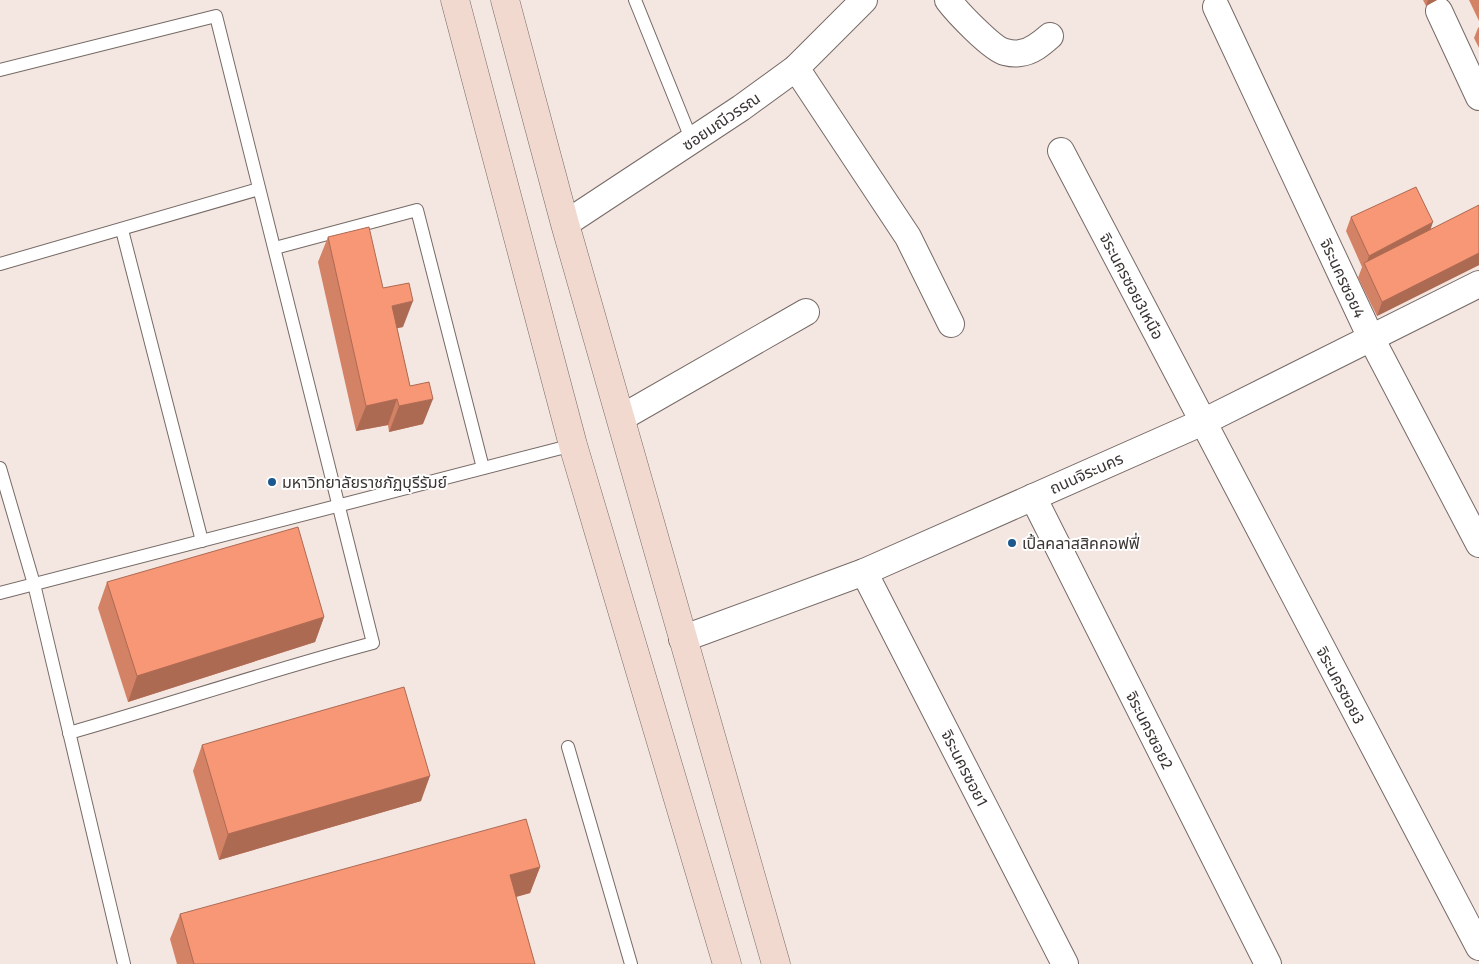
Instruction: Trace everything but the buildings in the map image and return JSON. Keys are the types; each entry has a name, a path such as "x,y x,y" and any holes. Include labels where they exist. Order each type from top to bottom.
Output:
{"main road":[{"path":"456,0 573,444 728,964"},
{"path":"505,0 565,224 622,418 682,638 776,964"}],"street":[{"name":"ซอยมณีวรรณ","path":"565,224 741,108 796,68 864,0"},
{"path":"948,0 989,41 1004,52 1021,53 1034,48 1050,36"},
{"name":"จิระนครซอย4","path":"1216,7 1371,338 1479,544"},
{"path":"1439,10 1479,97"},
{"path":"796,68 908,237 951,324"},
{"name":"จิระนครซอย3เหนือ","path":"1061,151 1203,422"},
{"name":"ถนนจิระนคร","path":"682,638 864,572 1203,422 1479,284"},
{"path":"622,418 806,312"},
{"name":"จิระนครซอย3","path":"1203,422 1479,948"},
{"name":"จิระนครซอย2","path":"1033,496 1268,964"},
{"name":"จิระนครซอย1","path":"864,572 1065,964"}],"lane":[{"path":"635,0 692,141"},
{"path":"0,70 216,16 373,643 69,733"},
{"path":"0,264 259,189"},
{"path":"275,248 417,210 483,468"},
{"path":"122,230 202,541"},
{"path":"0,593 573,444"},
{"path":"0,468 34,584 124,964"},
{"path":"568,747 631,964"}],"place":[{"name":"มหาวิทยาลัยราชภัฏบุรีรัมย์","path":"272,482"},
{"name":"เปิ้ลคลาสสิคคอฟฟี่","path":"1012,543"}]}
